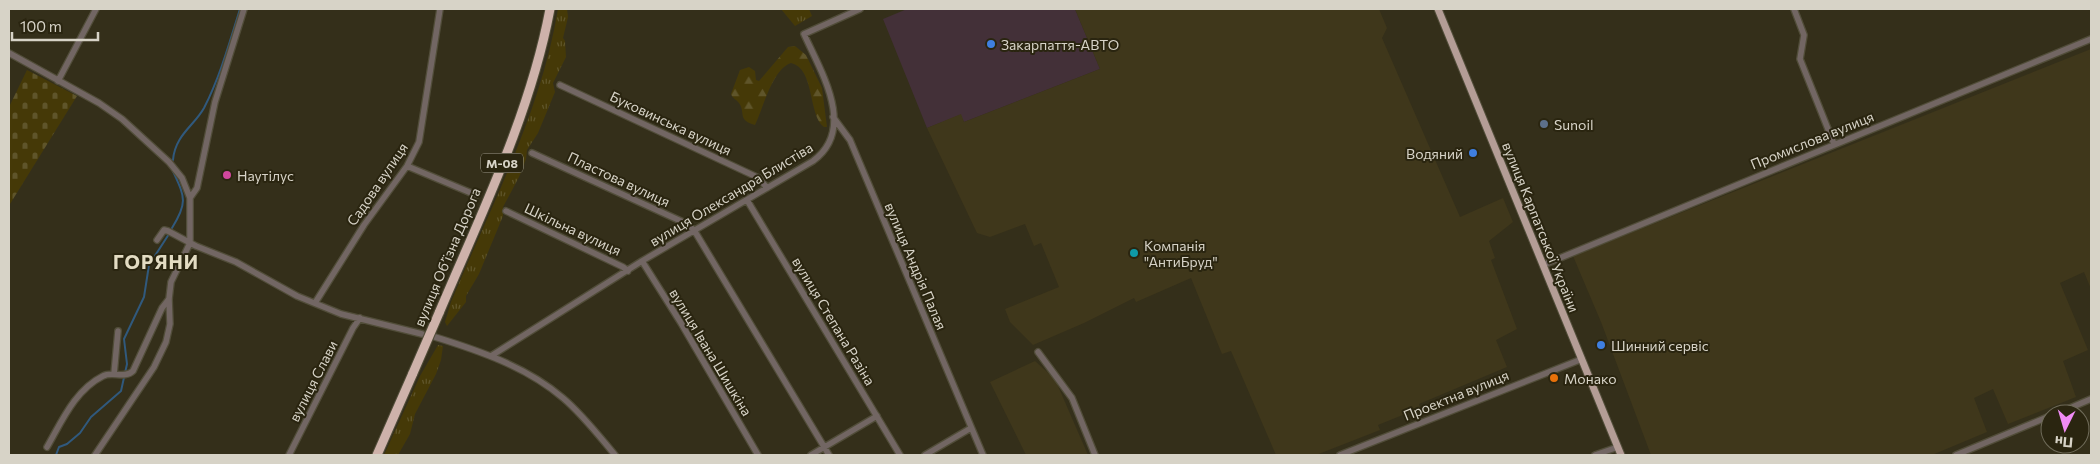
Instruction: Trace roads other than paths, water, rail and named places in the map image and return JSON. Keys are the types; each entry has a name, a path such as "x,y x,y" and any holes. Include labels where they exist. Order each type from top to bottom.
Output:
{"highway":[{"name":"вулиця Обʼїзна Дорога","path":"376,455 439,313 521,116 538,63 550,9"}],"main road":[{"name":"вулиця Карпатської України","path":"1438,9 1621,455"}],"street":[{"path":"58,81 96,9"},
{"path":"190,198 197,188 215,102 244,9"},
{"name":"Садова вулиця","path":"315,303 348,249 408,166 422,133 440,9"},
{"name":"вулиця Олександра Блистіва","path":"491,356 642,261 813,161 825,152 832,136 834,117 830,92 804,34 860,9"},
{"path":"1794,9 1804,35 1800,59 1834,144"},
{"name":"Промислова вулиця","path":"1543,265 2091,39"},
{"path":"9,53 100,102 133,127 176,169 186,185 190,198 190,243 174,272 169,299 169,332 160,357 95,455"},
{"name":"Буковинська вулиця","path":"560,85 759,178 767,188"},
{"name":"вулиця Андрія Палая","path":"834,117 850,140 983,455"},
{"name":"Пластова вулиця","path":"532,153 683,222 694,230"},
{"path":"408,166 476,195"},
{"name":"вулиця Степана Разіна","path":"747,200 900,455"},
{"name":"Шкільна вулиця","path":"506,211 628,271"},
{"path":"156,240 164,230 223,256 297,296 360,318 422,334"},
{"path":"694,230 829,455"},
{"name":"вулиця Івана Шишкіна","path":"642,261 681,323 758,455"},
{"path":"47,447 73,402 104,375 125,375 133,371 162,308 169,299"},
{"name":"вулиця Слави","path":"289,455 353,328 360,318"},
{"path":"114,374 118,331"},
{"path":"435,338 491,356 558,394 575,409 615,455"},
{"path":"1038,352 1072,398 1095,455"},
{"name":"Проектна вулиця","path":"1340,455 1582,359"},
{"path":"2079,404 2091,399"},
{"path":"811,455 876,416"},
{"path":"1956,455 2040,420"},
{"path":"925,455 971,428"},
{"path":"1594,455 1618,447"}],"waterway":[{"path":"173,160 174,151 181,137 200,114 210,96 240,9"},
{"path":"172,169 183,198 181,211 172,228"},
{"path":"56,455 59,447 67,444 80,433 91,417 121,391 127,364 124,339 144,297 149,265 169,234"}],"place":[{"name":"Закарпаття-АВТО","path":"991,44"},
{"name":"Sunoil","path":"1544,124"},
{"name":"Водяний","path":"1473,153"},
{"name":"Наутілус","path":"227,175"},
{"name":"Компанія \"АнтиБруд\"","path":"1134,253"},
{"name":"Шинний сервіс","path":"1601,345"},
{"name":"Монако","path":"1554,378"}],"district":[{"name":"ГОРЯНИ","path":"156,261"}]}
